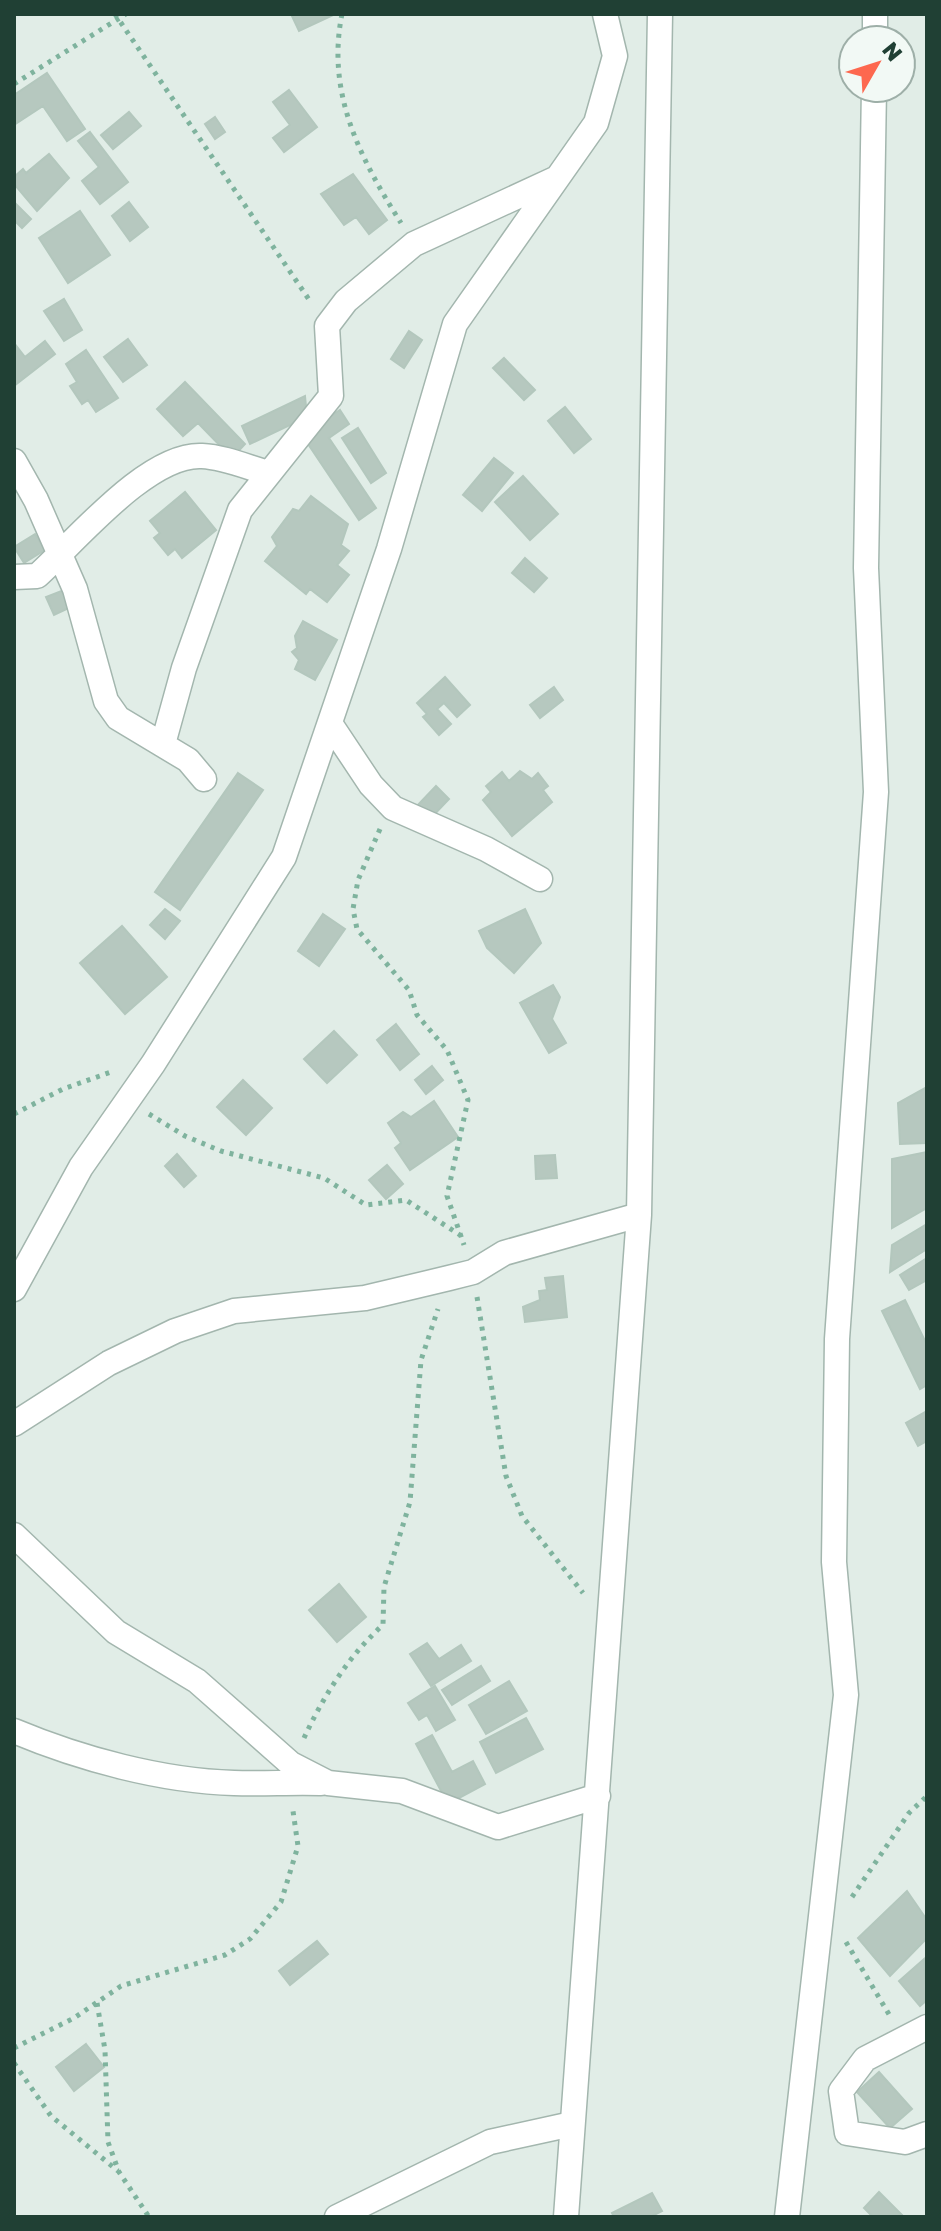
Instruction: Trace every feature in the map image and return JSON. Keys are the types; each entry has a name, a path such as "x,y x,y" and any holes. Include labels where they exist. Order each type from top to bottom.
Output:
{"street":[{"path":"14,1289 81,1167 153,1064 284,857 389,549 455,324 596,123 615,56 605,14"},
{"path":"566,2217 639,1215 660,14"},
{"path":"787,2217 846,1695 834,1562 836,1355 876,792 866,568 874,104"},
{"path":"163,744 184,668 240,510 331,396 327,326 346,301 414,244 557,178"},
{"path":"14,577 37,576 138,480 162,464 201,456 268,473"},
{"path":"14,461 61,554 106,701 118,718 188,760 204,779"},
{"path":"331,725 371,785 393,808 486,849 540,879"},
{"path":"14,1424 109,1363 175,1331 234,1311 365,1298 473,1272 504,1253 639,1215"},
{"path":"14,1535 116,1632 197,1681 290,1773"},
{"path":"14,1731 57,1749 155,1772 232,1783 290,1773 328,1783 402,1791 498,1827 598,1796"},
{"path":"927,2027 865,2059 841,2091 847,2133 905,2142 927,2134"},
{"path":"337,2217 490,2142 572,2124"}],"path":[{"path":"14,84 116,16 126,14"},
{"path":"342,14 337,39 341,102 366,168 414,244"},
{"path":"116,16 327,326"},
{"path":"393,808 375,837 358,880 353,909 357,929 409,990 417,1015 447,1050 468,1100 447,1196 473,1272 506,1476 522,1516 610,1628"},
{"path":"14,1114 97,1075 153,1064"},
{"path":"127,1101 185,1136 263,1165 324,1178 366,1205 406,1200 461,1236"},
{"path":"14,2048 74,2018 121,1986 225,1955 250,1939 281,1902 298,1846 290,1773 327,1692 363,1642 383,1625 384,1587 410,1502 421,1360 449,1278"},
{"path":"849,1901 909,1813 927,1796"},
{"path":"841,1930 902,2038"},
{"path":"97,2003 105,2050 108,2142 119,2172 149,2217"},
{"path":"14,2063 51,2116 119,2172"}],"building":[{"path":"291,14 333,14 333,15 299,31"},
{"path":"47,73 85,129 67,141 43,106 14,125 14,95"},
{"path":"289,90 317,127 284,152 273,138 290,125 273,102"},
{"path":"129,112 141,126 113,149 101,135"},
{"path":"215,117 225,132 215,139 205,124"},
{"path":"90,132 128,182 100,204 82,181 99,167 78,141"},
{"path":"49,154 69,178 37,211 14,184 14,177 23,169 26,173"},
{"path":"353,174 387,220 369,234 356,217 344,225 321,194"},
{"path":"14,202 31,219 22,228 14,220"},
{"path":"129,202 148,227 130,241 112,216"},
{"path":"80,211 110,255 68,283 39,238"},
{"path":"64,299 82,330 64,341 44,311"},
{"path":"409,331 422,340 404,368 391,359"},
{"path":"128,339 147,365 123,382 104,357"},
{"path":"45,341 55,354 14,386 14,343 25,357"},
{"path":"86,350 118,398 96,412 88,400 82,404 70,386 77,382 66,364"},
{"path":"504,358 535,390 524,400 493,368"},
{"path":"185,382 245,444 232,458 198,423 183,436 157,409"},
{"path":"305,396 307,417 250,444 242,426"},
{"path":"565,407 591,439 574,453 548,421"},
{"path":"340,410 349,424 329,438 376,508 359,520 302,435"},
{"path":"358,428 386,473 371,483 342,438"},
{"path":"494,458 513,473 482,511 463,495"},
{"path":"523,476 558,514 530,540 495,502"},
{"path":"185,492 216,530 182,558 175,549 168,555 154,538 160,533 150,521"},
{"path":"311,496 348,524 341,545 349,551 337,565 349,575 327,602 310,589 306,594 265,561 277,546 272,537 293,509 299,511"},
{"path":"35,534 45,550 24,563 14,547"},
{"path":"525,558 547,578 534,592 512,573"},
{"path":"64,590 71,607 54,615 46,597"},
{"path":"303,621 337,640 315,680 295,669 299,660 292,652 297,648 295,636"},
{"path":"445,677 470,705 457,717 444,703 437,709 451,724 439,735 423,717 427,714 417,703"},
{"path":"554,687 563,700 540,718 530,705"},
{"path":"520,771 532,779 538,773 548,786 543,790 552,802 512,836 483,800 491,792 486,786 502,772 509,781"},
{"path":"238,773 263,790 180,910 155,892"},
{"path":"436,786 449,799 428,821 415,808"},
{"path":"165,909 180,921 165,939 150,925"},
{"path":"525,909 541,943 514,973 487,948 479,931"},
{"path":"323,914 345,929 319,966 298,951"},
{"path":"122,926 167,977 125,1014 80,963"},
{"path":"553,985 560,997 552,1019 566,1043 549,1053 520,1003"},
{"path":"396,1024 419,1054 400,1070 377,1040"},
{"path":"334,1031 357,1055 327,1083 304,1059"},
{"path":"432,1066 443,1080 426,1094 415,1080"},
{"path":"243,1080 272,1108 246,1135 217,1107"},
{"path":"927,1087 927,1143 900,1144 898,1103"},
{"path":"434,1101 458,1137 410,1170 395,1148 401,1143 388,1123 403,1112 411,1117"},
{"path":"927,1152 927,1208 892,1228 892,1159"},
{"path":"177,1154 196,1176 184,1187 165,1166"},
{"path":"555,1155 557,1178 536,1179 535,1156"},
{"path":"387,1165 403,1184 386,1199 369,1180"},
{"path":"927,1224 927,1249 890,1272 892,1245"},
{"path":"927,1258 927,1280 909,1290 900,1275"},
{"path":"563,1276 567,1317 525,1322 523,1307 540,1300 539,1291 547,1290 545,1278"},
{"path":"905,1300 927,1345 927,1385 920,1389 882,1311"},
{"path":"927,1411 927,1441 918,1446 906,1423"},
{"path":"339,1584 366,1617 337,1642 309,1610"},
{"path":"427,1643 439,1659 461,1645 471,1661 431,1686 410,1654"},
{"path":"481,1666 490,1681 452,1705 442,1690"},
{"path":"509,1681 527,1711 486,1734 469,1705"},
{"path":"435,1686 455,1720 436,1731 427,1715 419,1720 408,1703"},
{"path":"526,1718 543,1749 496,1773 480,1742"},
{"path":"432,1735 452,1772 473,1761 485,1784 448,1804 416,1744"},
{"path":"907,1891 927,1920 927,1938 890,1976 858,1938"},
{"path":"317,1941 328,1954 290,1985 279,1971"},
{"path":"924,1959 927,2000 920,2006 899,1981"},
{"path":"86,2044 104,2067 74,2091 56,2067"},
{"path":"879,2072 912,2109 890,2128 857,2092"},
{"path":"879,2192 904,2217 873,2217 864,2208"},
{"path":"652,2193 662,2211 650,2217 614,2217 612,2213"}]}
